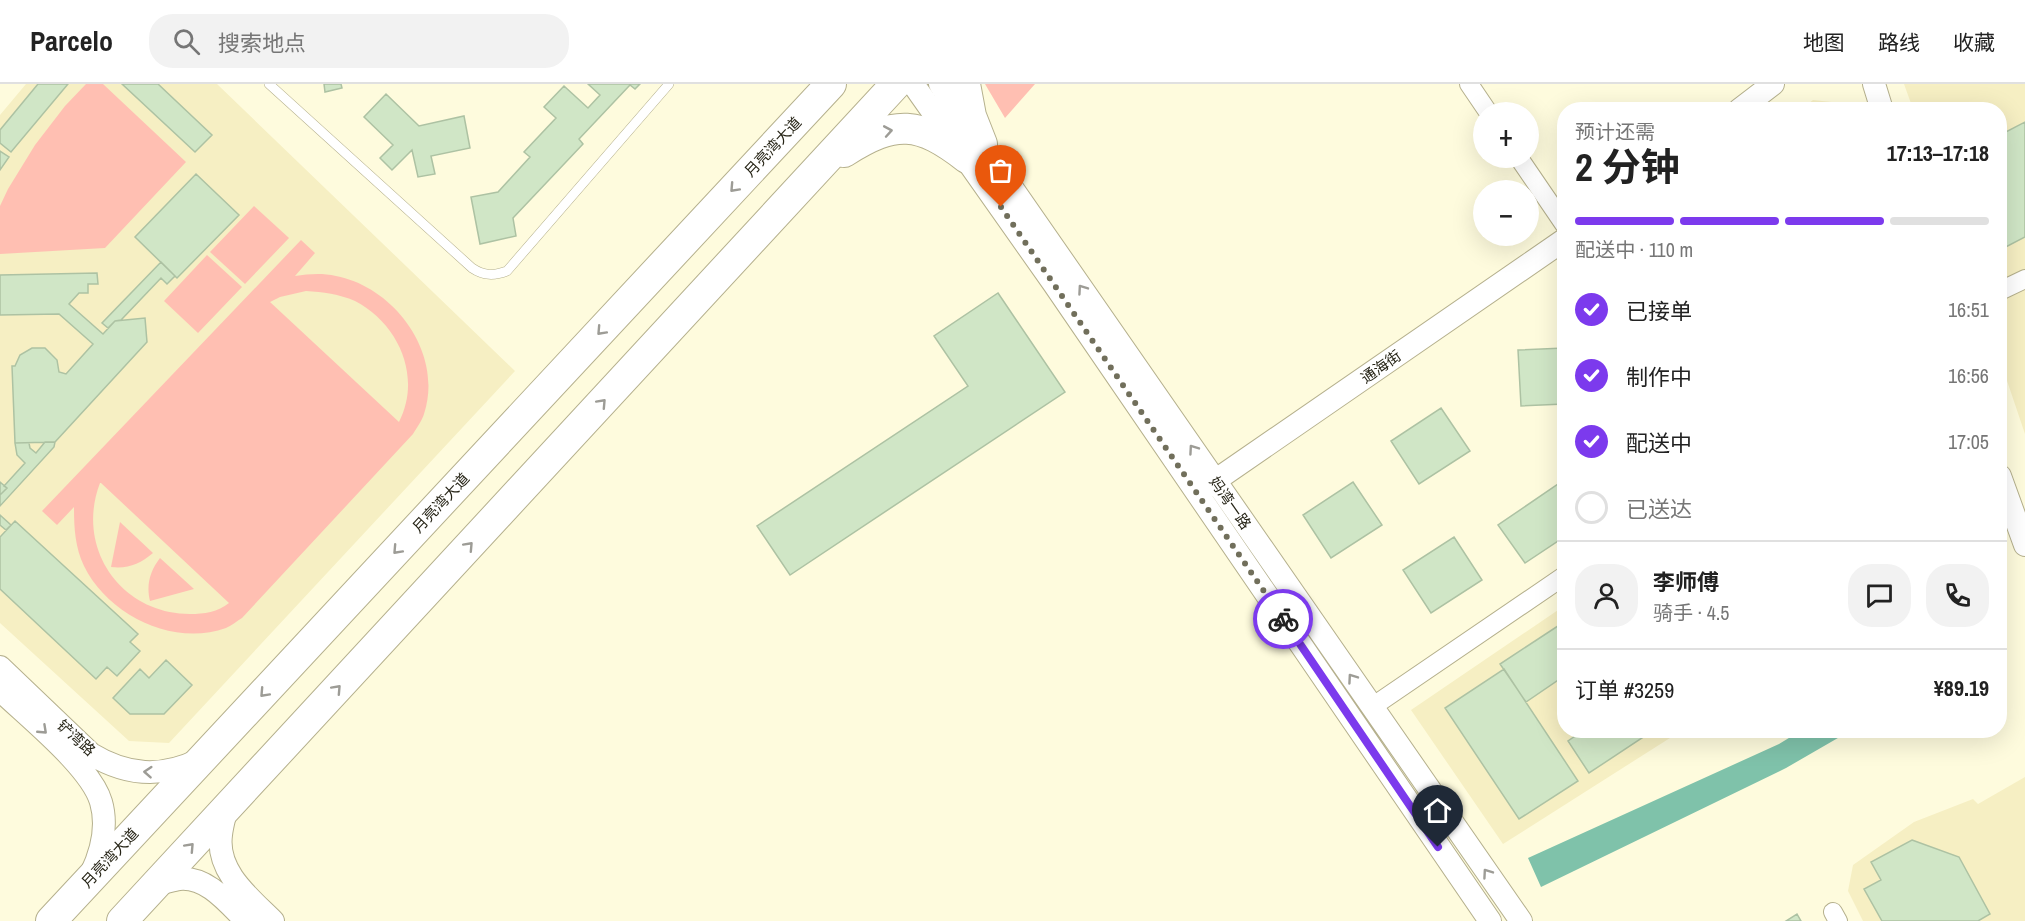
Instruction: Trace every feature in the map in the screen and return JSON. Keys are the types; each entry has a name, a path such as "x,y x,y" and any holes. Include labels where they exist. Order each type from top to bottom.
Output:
{"main road":[{"path":"789,130 809,99 815,84"},
{"name":"月亮湾大道","path":"51,921 831,84"},
{"path":"122,921 896,84"},
{"path":"819,168 876,134 895,129 921,130 974,151 965,84"}],"street":[{"name":"妈湾一路","path":"913,84 974,151 1206,487 1490,921"},
{"name":"妈湾一路","path":"940,84 974,151"},
{"path":"1469,84 1481,102"},
{"path":"1749,102 1773,84"},
{"path":"1874,84 1880,102"},
{"path":"1526,168 1557,214"},
{"name":"通海街","path":"1206,487 1557,245"},
{"path":"2007,288 2025,279"},
{"name":"妈湾一路","path":"1206,487 1372,707 1521,921"},
{"path":"2007,495 2025,544"},
{"path":"1372,707 1557,581"},
{"name":"铲湾路","path":"0,667 91,754 107,764 156,773 180,769 204,758"},
{"name":"铲湾路","path":"0,690 77,763 91,781 101,802 104,822 102,840 97,861 87,882"},
{"path":"227,807 220,836 222,852 229,871 237,885 273,921"},
{"path":"156,884 181,879 204,884 219,894 246,921"}],"lane":[{"path":"269,84 472,268 487,275 496,275 507,270 669,84"}],"shaded area":[{"path":"26,84 217,84 515,371 169,743 129,741 0,623 0,115"},
{"path":"86,84 103,84 186,162 105,248 0,254 0,206 8,189 35,145 65,106"},
{"path":"985,84 1035,84 1005,118"},
{"path":"1904,84 2025,84 2025,434 2007,381 2007,102 1910,102"},
{"path":"254,206 289,238 245,284 210,252"},
{"path":"301,240 315,253 295,276 326,274 336,276 357,283 377,294 395,308 409,326 420,346 427,368 428,391 423,417 413,434 242,618 226,628 206,633 164,630 144,623 126,612 95,584 84,566 76,537 74,507 57,525 42,511","holes":["306,291 331,294 355,301 384,323 402,353 407,370 406,405 399,422 270,302 280,297","101,483 229,603 216,610 200,614 165,611 143,603 125,590 110,573 99,553 94,531 94,507"]},
{"path":"207,255 242,287 198,333 164,301"},
{"path":"120,522 153,553 134,565 111,567"},
{"path":"160,558 194,589 150,601 148,589 150,578"},
{"path":"1557,611 1557,738 1670,738 1503,844 1411,710"},
{"path":"1789,738 1838,738 1786,768 1541,887 1528,858"},
{"path":"2025,777 2025,921 1863,921 1848,891 1853,865 1914,822 1973,799 1978,804"}],"building":[{"path":"38,84 68,84 11,152 0,143 0,130"},
{"path":"122,84 158,84 212,135 195,152"},
{"path":"324,84 341,84 342,88 325,92"},
{"path":"588,84 640,84 635,89 630,85 579,139 583,144 513,218 516,236 480,244 471,197 498,192 530,157 524,152 556,118 544,107 564,86 588,108 600,95"},
{"path":"386,94 419,126 464,116 470,148 431,156 435,174 418,177 412,150 392,170 380,158 393,145 364,117"},
{"path":"2025,122 2025,237 2007,246 2007,131"},
{"path":"0,151 9,157 0,170"},
{"path":"196,174 239,215 177,278 135,237"},
{"path":"161,262 175,276 167,284 161,278 121,320 115,321 108,328 102,323"},
{"path":"97,273 98,284 88,284 88,293 79,293 69,304 103,334 115,321 145,318 147,342 55,442 15,443 12,366 15,366 20,355 32,348 45,348 57,360 59,372 66,374 93,344 59,314 0,315 0,275"},
{"path":"998,293 1065,392 790,575 757,526 968,386 934,336"},
{"path":"1557,348 1557,404 1521,406 1518,350"},
{"path":"1441,408 1470,451 1419,484 1391,441"},
{"path":"45,442 55,442 54,447 0,506 0,495 7,488 4,486 25,463 17,455 15,443 29,443 30,448 36,453"},
{"path":"0,482 7,488 0,495"},
{"path":"1353,482 1382,525 1331,558 1303,515"},
{"path":"1557,485 1557,542 1525,563 1498,525"},
{"path":"0,515 11,525 6,530 0,525"},
{"path":"15,521 138,634 130,642 140,651 117,676 107,667 96,679 0,589 0,537"},
{"path":"1454,537 1482,580 1431,613 1403,570"},
{"path":"1557,627 1557,681 1526,702 1500,664"},
{"path":"166,660 192,685 164,714 130,714 113,698 140,669 149,678"},
{"path":"1504,669 1578,781 1519,819 1445,708"},
{"path":"1572,738 1642,738 1589,773 1568,741"},
{"path":"1912,840 1959,857 1990,914 1978,921 1882,921 1864,889 1881,880 1871,862"},
{"path":"1797,914 1801,921 1786,921"}],"way so far":[{"path":"1001,207 1283,619"}],"route":[{"path":"1283,619 1438,847"}]}
